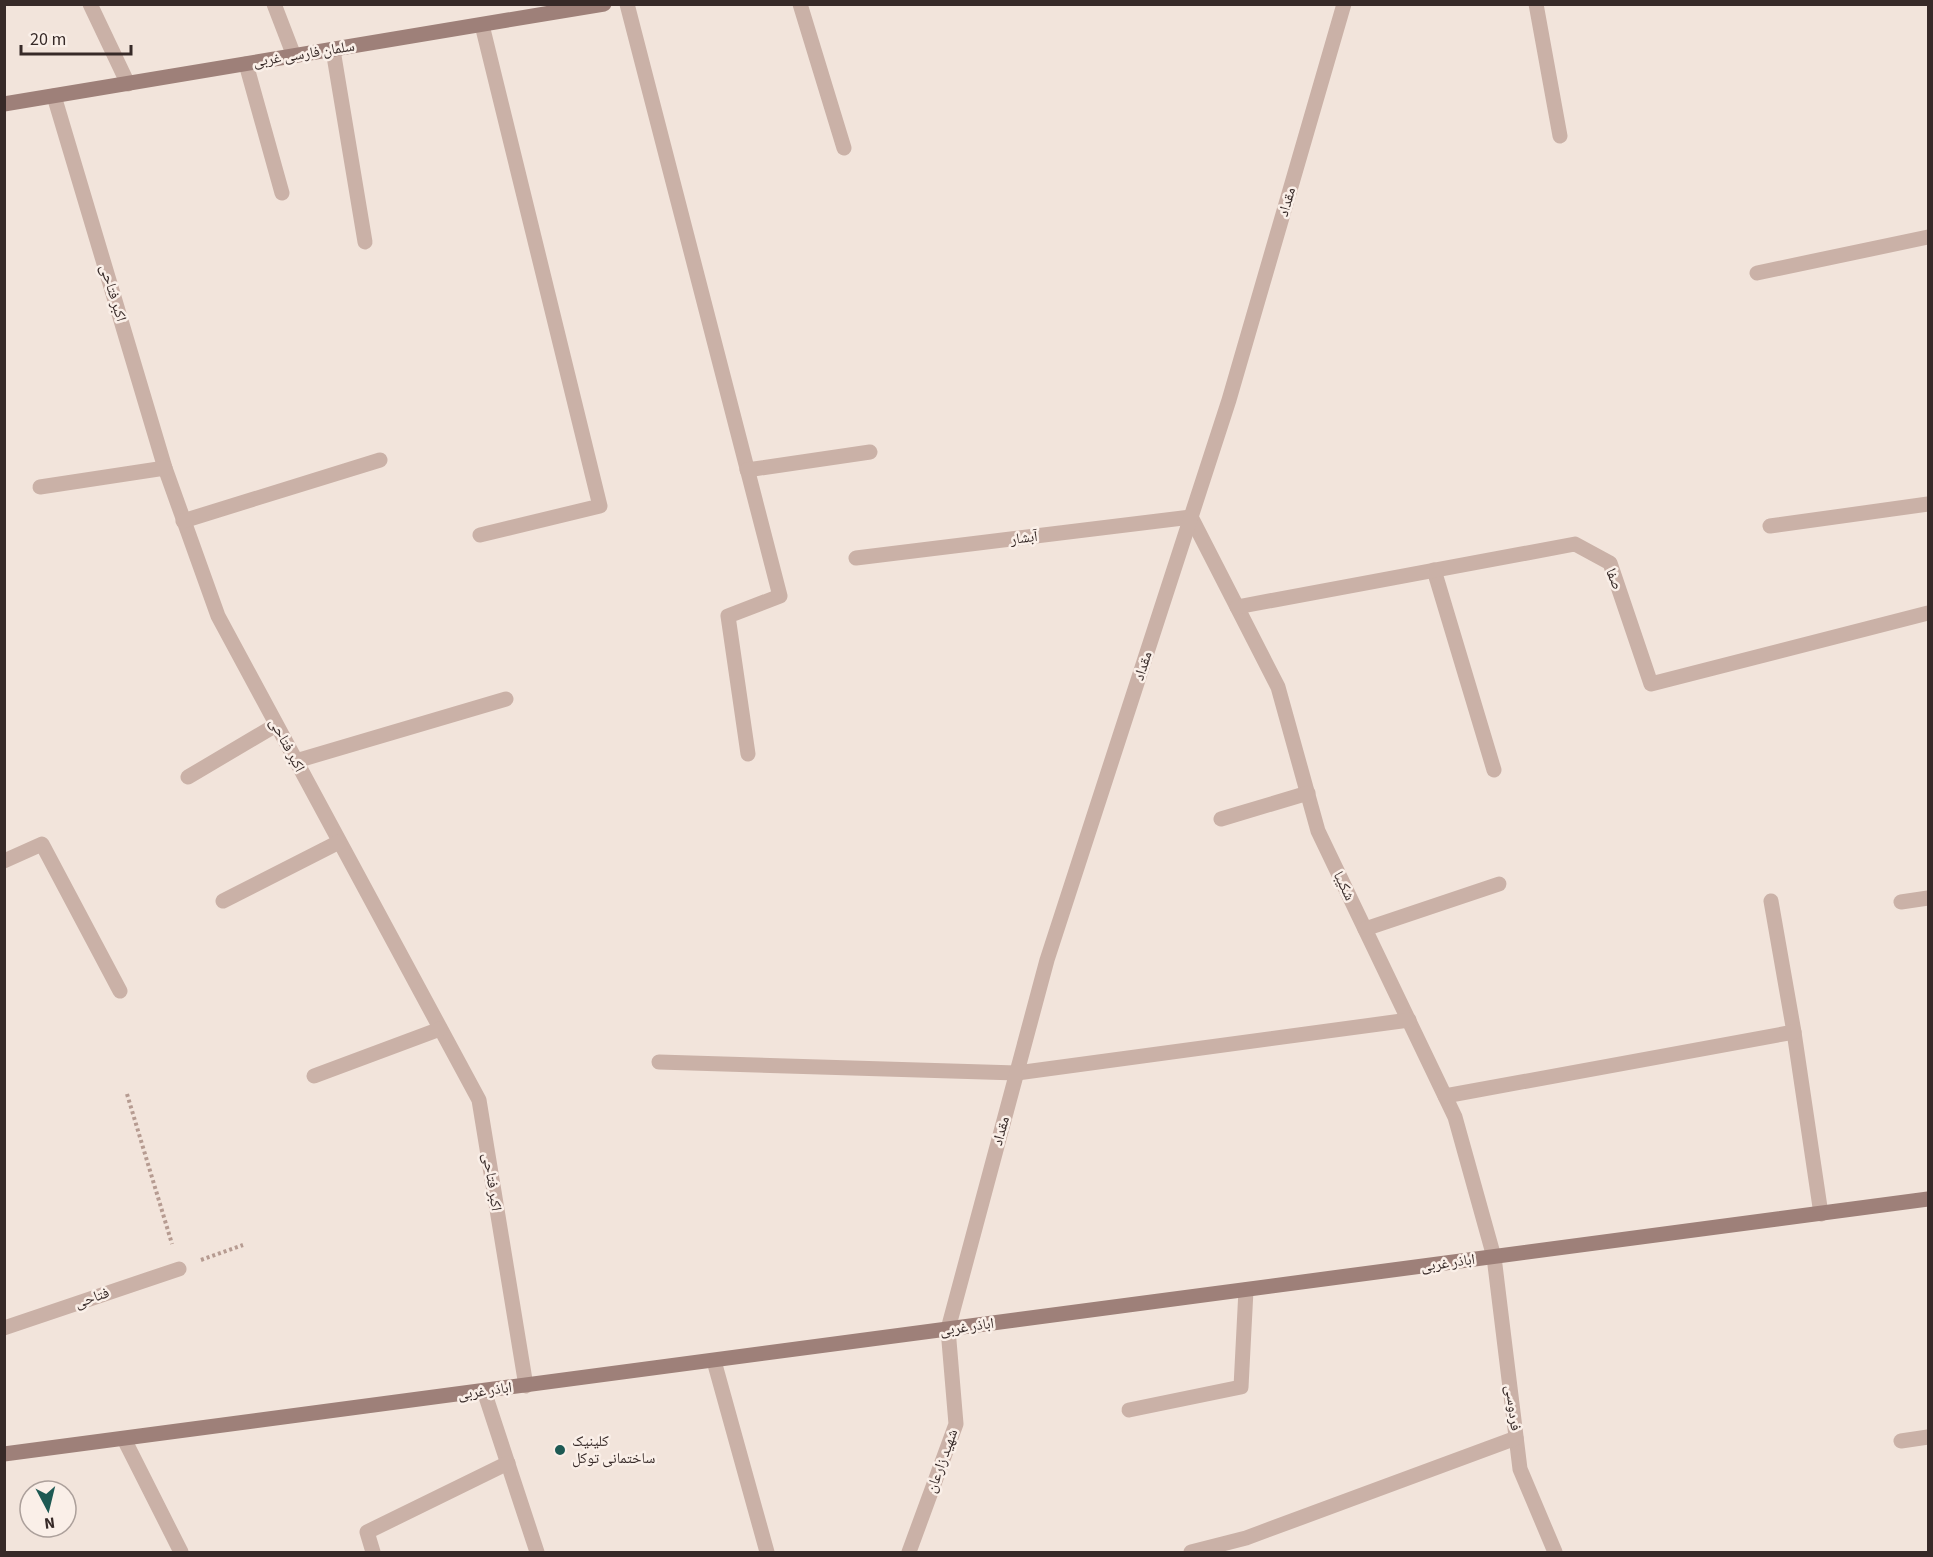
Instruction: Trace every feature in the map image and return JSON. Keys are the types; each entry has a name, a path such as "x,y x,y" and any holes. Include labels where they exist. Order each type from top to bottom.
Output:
{"main road":[{"name":"سلمان فارسی غربی","path":"4,104 604,4"},
{"name":"اباذر غربی","path":"4,1454 1929,1199"}],"street":[{"path":"90,4 128,84"},
{"path":"274,4 294,56"},
{"path":"627,4 780,596 728,616 748,754"},
{"path":"800,4 844,148"},
{"name":"مقداد","path":"948,1329 1047,960 1229,400 1344,4"},
{"path":"1536,4 1560,136"},
{"path":"480,535 600,506 483,25"},
{"path":"333,50 364,242"},
{"path":"246,64 282,194"},
{"name":"اکبر فتاحی","path":"54,96 165,468 218,616 479,1100 526,1386"},
{"path":"1757,273 1929,237"},
{"path":"747,470 870,452"},
{"path":"183,521 380,460"},
{"path":"40,487 165,468"},
{"path":"1770,526 1929,504"},
{"name":"آبشار","path":"856,558 1191,517"},
{"name":"شکیبا","path":"1191,517 1278,687 1318,831 1455,1117 1494,1257"},
{"name":"صفا","path":"1237,607 1575,544 1610,564 1651,684 1929,613"},
{"path":"1434,570 1494,771"},
{"path":"296,761 506,699"},
{"path":"188,777 276,725"},
{"path":"1221,819 1308,793"},
{"path":"223,901 339,842"},
{"path":"4,861 42,844 120,991"},
{"path":"1365,929 1499,884"},
{"path":"1901,902 1929,898"},
{"path":"1771,901 1794,1032 1821,1214"},
{"path":"659,1062 1017,1074 1409,1020"},
{"path":"314,1076 440,1029"},
{"path":"1445,1096 1794,1032"},
{"name":"فردوسی","path":"1494,1257 1520,1469 1555,1552"},
{"name":"فتاحی","path":"5,1327 179,1269"},
{"path":"1129,1410 1240,1388 1246,1290"},
{"name":"شهید زارعان","path":"909,1552 956,1424 948,1329"},
{"path":"714,1360 767,1552"},
{"path":"484,1391 537,1552"},
{"path":"1901,1441 1929,1437"},
{"path":"1191,1552 1246,1539 1516,1438"},
{"path":"124,1439 181,1552"},
{"path":"373,1552 367,1532 508,1463"}],"path":[{"path":"127,1094 179,1269 243,1245"}],"place":[{"name":"کلینیک ساختمانی توکل","path":"560,1450"}]}
